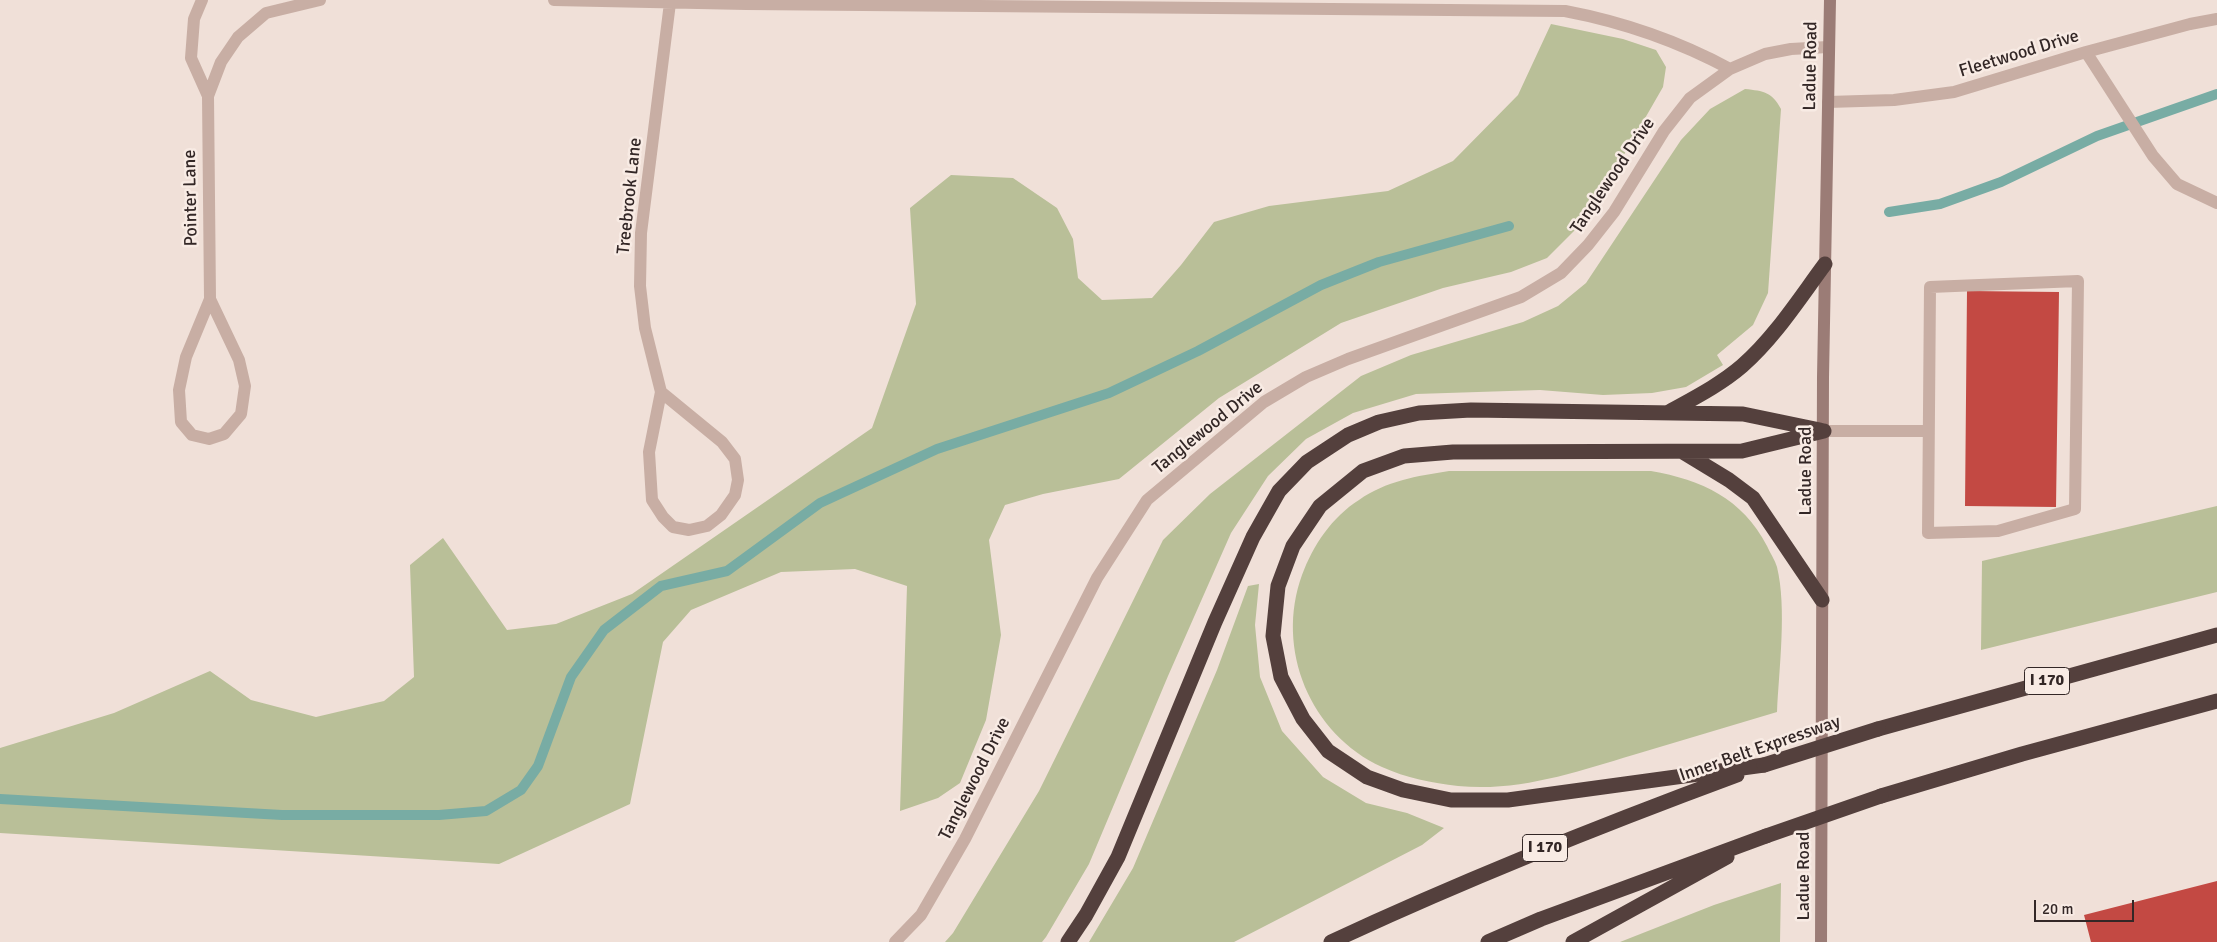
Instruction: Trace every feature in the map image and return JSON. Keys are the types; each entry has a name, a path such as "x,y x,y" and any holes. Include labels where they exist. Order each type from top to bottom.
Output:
{"highway":[{"path":"1665,414 1713,387 1742,367 1769,339 1825,264"},
{"path":"1068,942 1086,915 1118,857 1215,622 1253,536 1279,491 1307,462 1348,435 1379,422 1419,413 1471,410 1743,414 1824,431"},
{"path":"1764,765 1508,800 1451,800 1403,790 1366,777 1328,751 1303,719 1281,677 1273,636 1278,586 1293,546 1320,506 1363,471 1404,456 1453,452 1742,451 1824,431"},
{"path":"1682,451 1729,480 1753,498 1822,600"},
{"name":"Inner Belt Expressway","path":"1331,942 1434,895 1545,848 1764,765 1878,729 2217,635"},
{"path":"1488,942 1541,919 1766,836 1881,796 2049,746 2217,701"},
{"path":"1573,942 1766,836"}],"main road":[{"name":"Ladue Road","path":"1821,942 1825,264 1830,0"}],"street":[{"name":"Pointer Lane","path":"202,0 194,19 192,58 208,96"},
{"name":"Pointer Lane","path":"210,299 240,360 245,386 241,414 224,434 209,439 192,435 181,422 179,390 186,357 210,299 208,96 221,62 238,37 266,14 320,0"},
{"path":"554,0 1565,11 1603,18 1653,34 1695,50 1730,70"},
{"name":"Treebrook Lane","path":"661,392 722,442 735,459 738,480 735,495 721,515 707,526 689,530 673,527 663,517 652,500 649,452 661,392 645,328 640,286 641,242 670,2"},
{"name":"Fleetwood Drive","path":"1828,102 1894,100 1954,92 2086,52 2190,24 2217,20"},
{"name":"Tanglewood Drive","path":"895,942 921,915 965,840 1097,578 1147,500 1264,402 1306,377 1348,359 1521,297 1561,273 1588,245 1614,212 1664,131 1690,98 1730,70 1765,54 1791,49 1828,47"},
{"path":"2086,52 2153,156 2177,184 2217,203"},
{"path":"2078,281 2075,509 1998,531 1928,534 1928,432 1930,288 2078,281"},
{"path":"1824,431 1928,432"}],"green space":[{"path":"1551,24 1623,39 1656,50 1666,67 1663,87 1610,179 1577,228 1547,258 1511,272 1443,288 1341,323 1219,398 1119,479 1043,494 1005,505 989,540 1001,635 986,720 960,783 938,798 900,811 907,586 855,569 781,572 691,610 663,642 630,804 499,864 0,833 0,748 114,713 210,671 251,700 316,717 384,701 414,677 410,565 443,538 507,630 556,624 632,594 872,428 916,304 910,208 951,175 1013,178 1057,208 1073,239 1078,278 1102,300 1152,298 1181,265 1214,222 1269,206 1388,191 1453,161 1518,95"},
{"path":"1745,89 1767,93 1778,103 1781,109 1768,293 1753,325 1717,355 1723,365 1686,387 1652,393 1603,395 1540,390 1416,394 1353,413 1306,439 1268,476 1231,533 1168,676 1089,864 1046,937 1042,942 945,942 953,933 1039,791 1163,540 1210,494 1361,376 1411,355 1523,322 1558,306 1586,283 1681,140 1710,109"},
{"path":"1449,471 1651,471 1704,486 1733,504 1757,529 1777,567 1782,601 1782,620 1777,712 1569,774 1503,786 1458,786 1419,780 1382,767 1357,752 1335,733 1318,711 1305,686 1296,660 1293,632 1295,603 1302,575 1318,543 1332,523 1349,507 1369,494 1391,484 1414,477"},
{"path":"2217,506 2217,592 1981,650 1982,561"},
{"path":"1259,584 1255,625 1260,677 1282,731 1323,777 1366,803 1407,813 1444,828 1422,845 1234,942 1089,942 1133,868 1217,670 1248,586"},
{"path":"1781,883 1780,942 1620,942 1714,905"}],"building":[{"path":"1967,291 2059,292 2056,507 1965,506"},
{"path":"2217,881 2217,942 2091,942 2084,915"}],"waterway":[{"path":"1889,212 1940,204 2001,182 2097,136 2217,94"},
{"path":"0,799 282,815 439,815 486,811 521,790 538,766 571,677 604,630 661,586 727,571 820,503 937,449 1109,393 1198,351 1321,285 1379,262 1509,226"}]}
